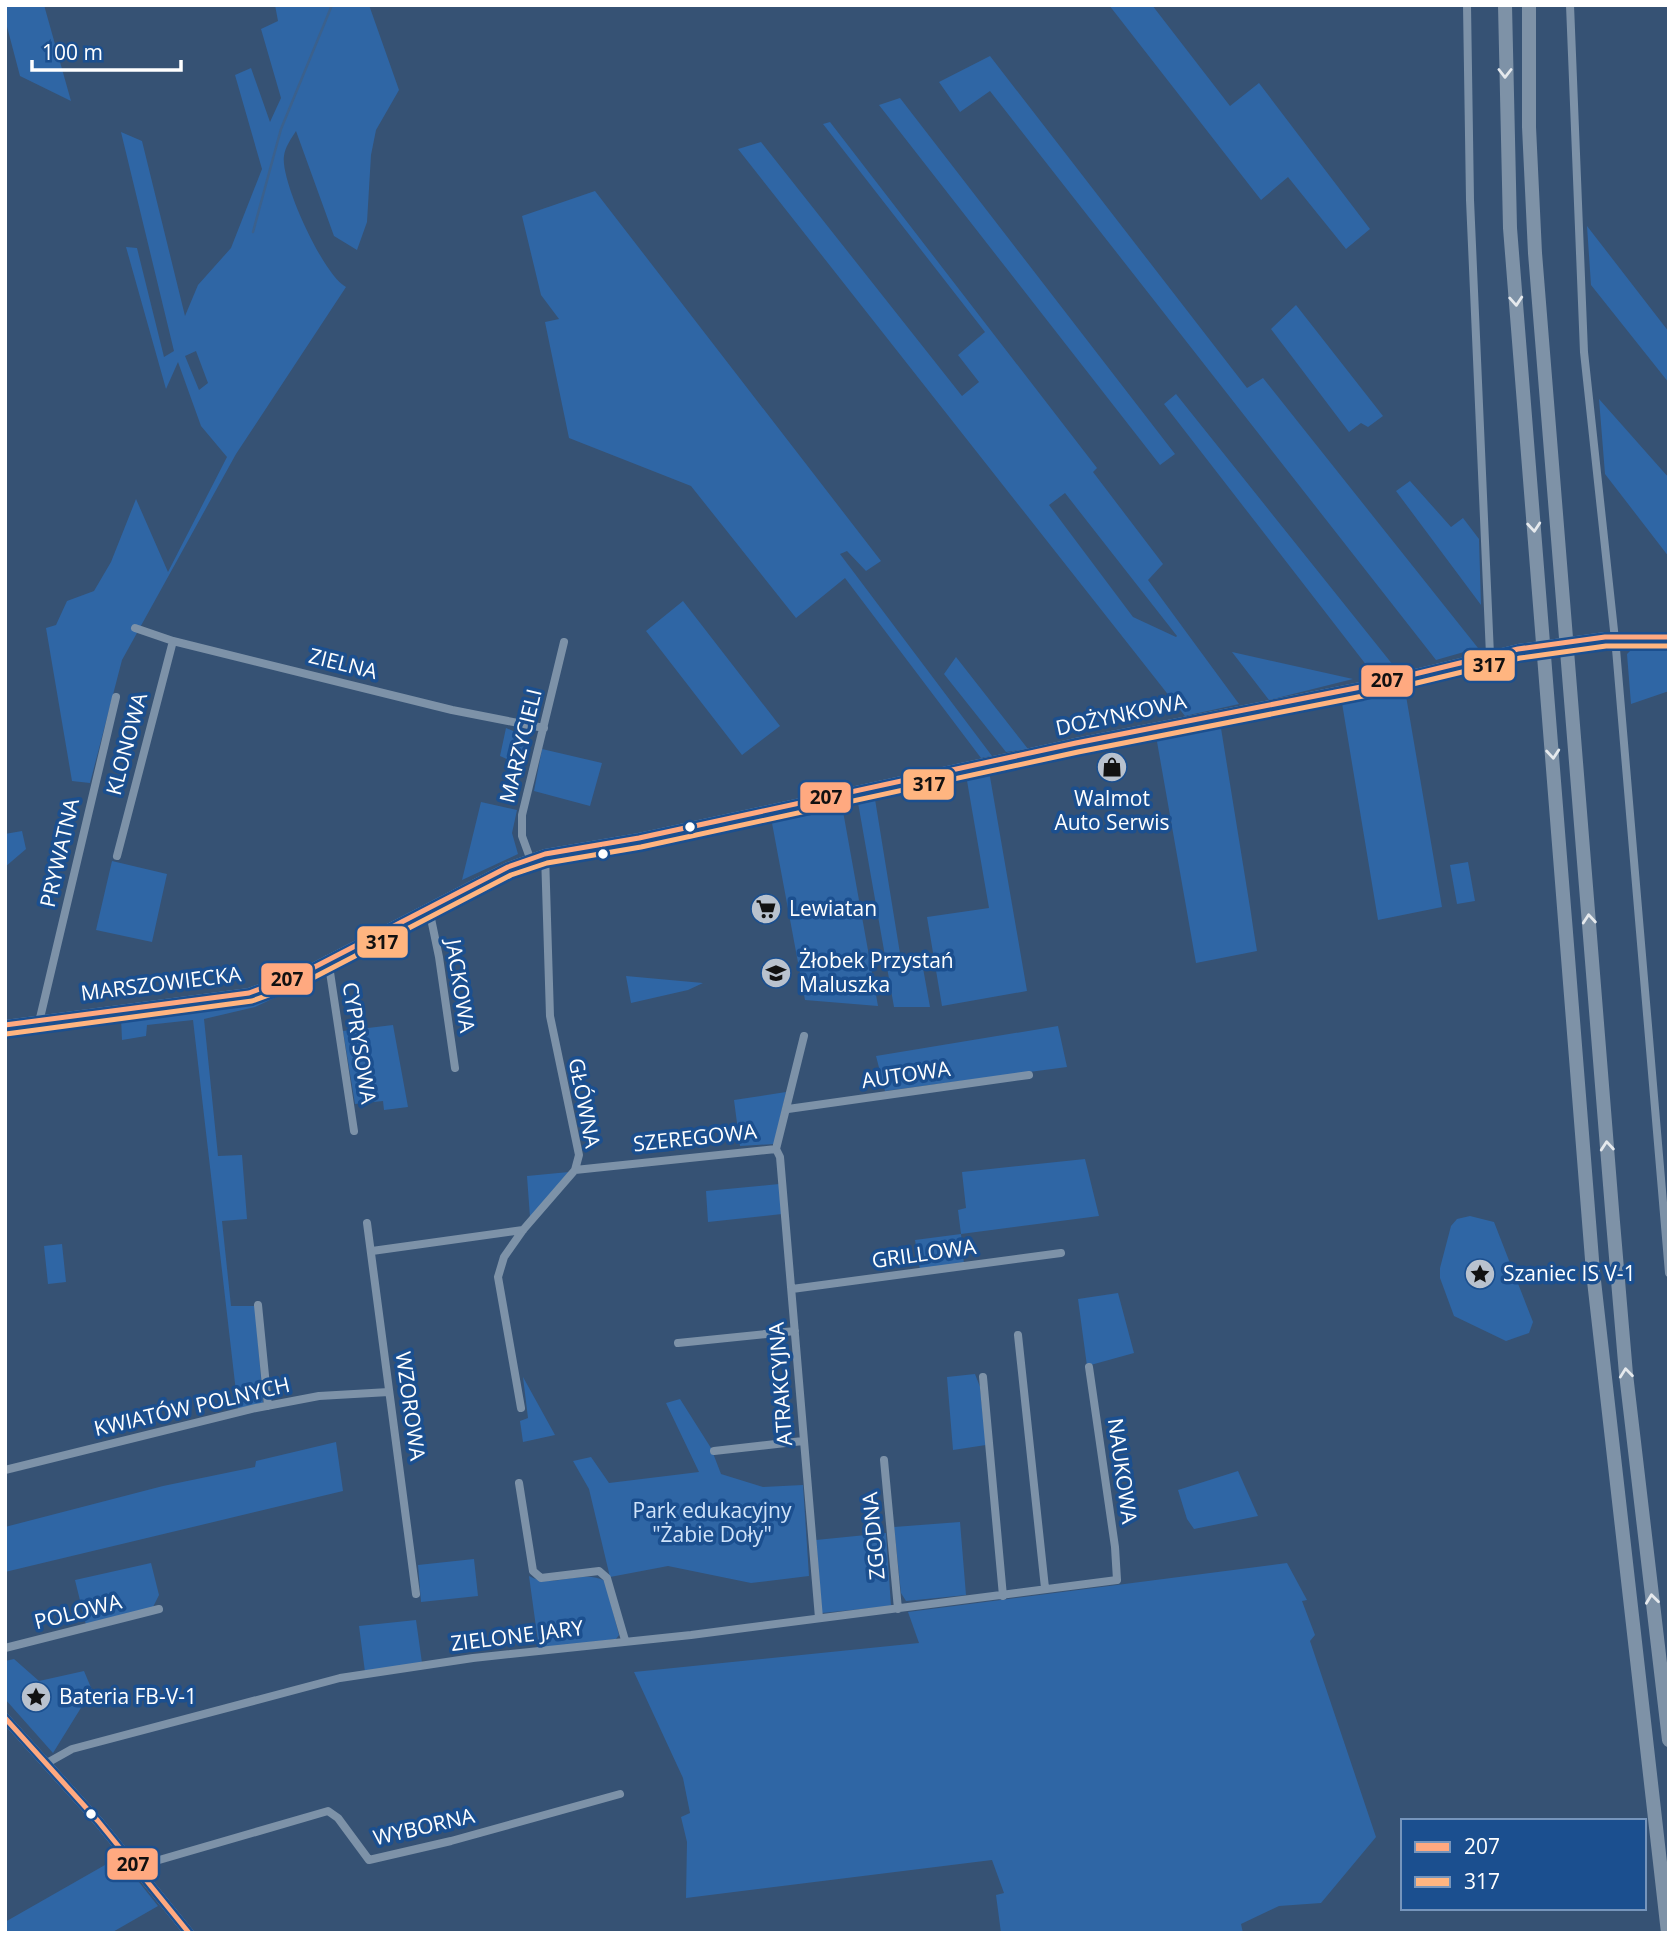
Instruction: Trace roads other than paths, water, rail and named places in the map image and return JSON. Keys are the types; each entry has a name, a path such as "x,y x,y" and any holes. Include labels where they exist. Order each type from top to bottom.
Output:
{"highway":[{"path":"1505,5 1505,100 1512,252 1593,1272 1668,1933"},
{"path":"1529,5 1529,127 1535,253 1609,1182 1626,1374 1669,1740"}],"street":[{"path":"1467,5 1471,200 1490,655"},
{"path":"1570,5 1584,352 1615,636 1669,1273"},
{"name":"ZIELNA","path":"135,628 173,641 452,710 544,728"},
{"name":"DOŻYNKOWA","path":"584,847 1361,687 1518,649 1615,636 1669,637"},
{"name":"KLONOWA","path":"117,856 173,641"},
{"name":"MARZYCIELI","path":"530,858 522,836 522,815 564,642"},
{"name":"PRYWATNA","path":"40,1018 117,697"},
{"name":"MARSZOWIECKA","path":"5,1025 40,1018 249,993 303,973 530,858 584,847"},
{"name":"GŁÓWNA","path":"521,1408 498,1277 504,1257 523,1230 575,1170 579,1155 550,1016 545,854"},
{"name":"JACKOWA","path":"429,909 439,957 455,1068"},
{"name":"CYPRYSOWA","path":"328,959 354,1131"},
{"path":"776,1149 804,1037"},
{"name":"AUTOWA","path":"788,1108 1029,1075"},
{"name":"SZEREGOWA","path":"575,1170 776,1149"},
{"name":"ATRAKCYJNA","path":"776,1149 780,1157 792,1289 818,1618"},
{"name":"WZOROWA","path":"367,1223 416,1594"},
{"path":"372,1251 523,1230"},
{"name":"GRILLOWA","path":"792,1289 1061,1254"},
{"path":"258,1306 268,1406"},
{"path":"678,1343 795,1331"},
{"path":"1018,1335 1045,1588"},
{"name":"NAUKOWA","path":"1089,1367 1115,1547 1117,1580"},
{"path":"983,1377 1003,1596"},
{"name":"KWIATÓW POLNYCH","path":"5,1470 268,1406 318,1396 389,1392"},
{"path":"714,1451 803,1441"},
{"name":"ZGODNA","path":"884,1460 898,1609"},
{"path":"519,1483 533,1571 541,1578 600,1571 607,1578 625,1640"},
{"name":"ZIELONE JARY","path":"47,1763 72,1749 340,1678 1117,1580"},
{"name":"POLOWA","path":"5,1648 159,1609"},
{"path":"5,1718 47,1763 189,1933"},
{"name":"WYBORNA","path":"135,1867 328,1811 338,1818 369,1860 452,1841 620,1794"}],"waterway":[{"path":"253,232 281,129 332,5"}],"place":[{"name":"Walmot Auto Serwis","path":"1112,767"},
{"name":"Lewiatan","path":"766,909"},
{"name":"Żłobek Przystań Maluszka","path":"776,973"},
{"name":"Szaniec IS V-1","path":"1480,1274"},
{"name":"Bateria FB-V-1","path":"36,1697"}],"park label":[{"name":"Park edukacyjny \"Żabie Doły\"","path":"712,1523"}]}
